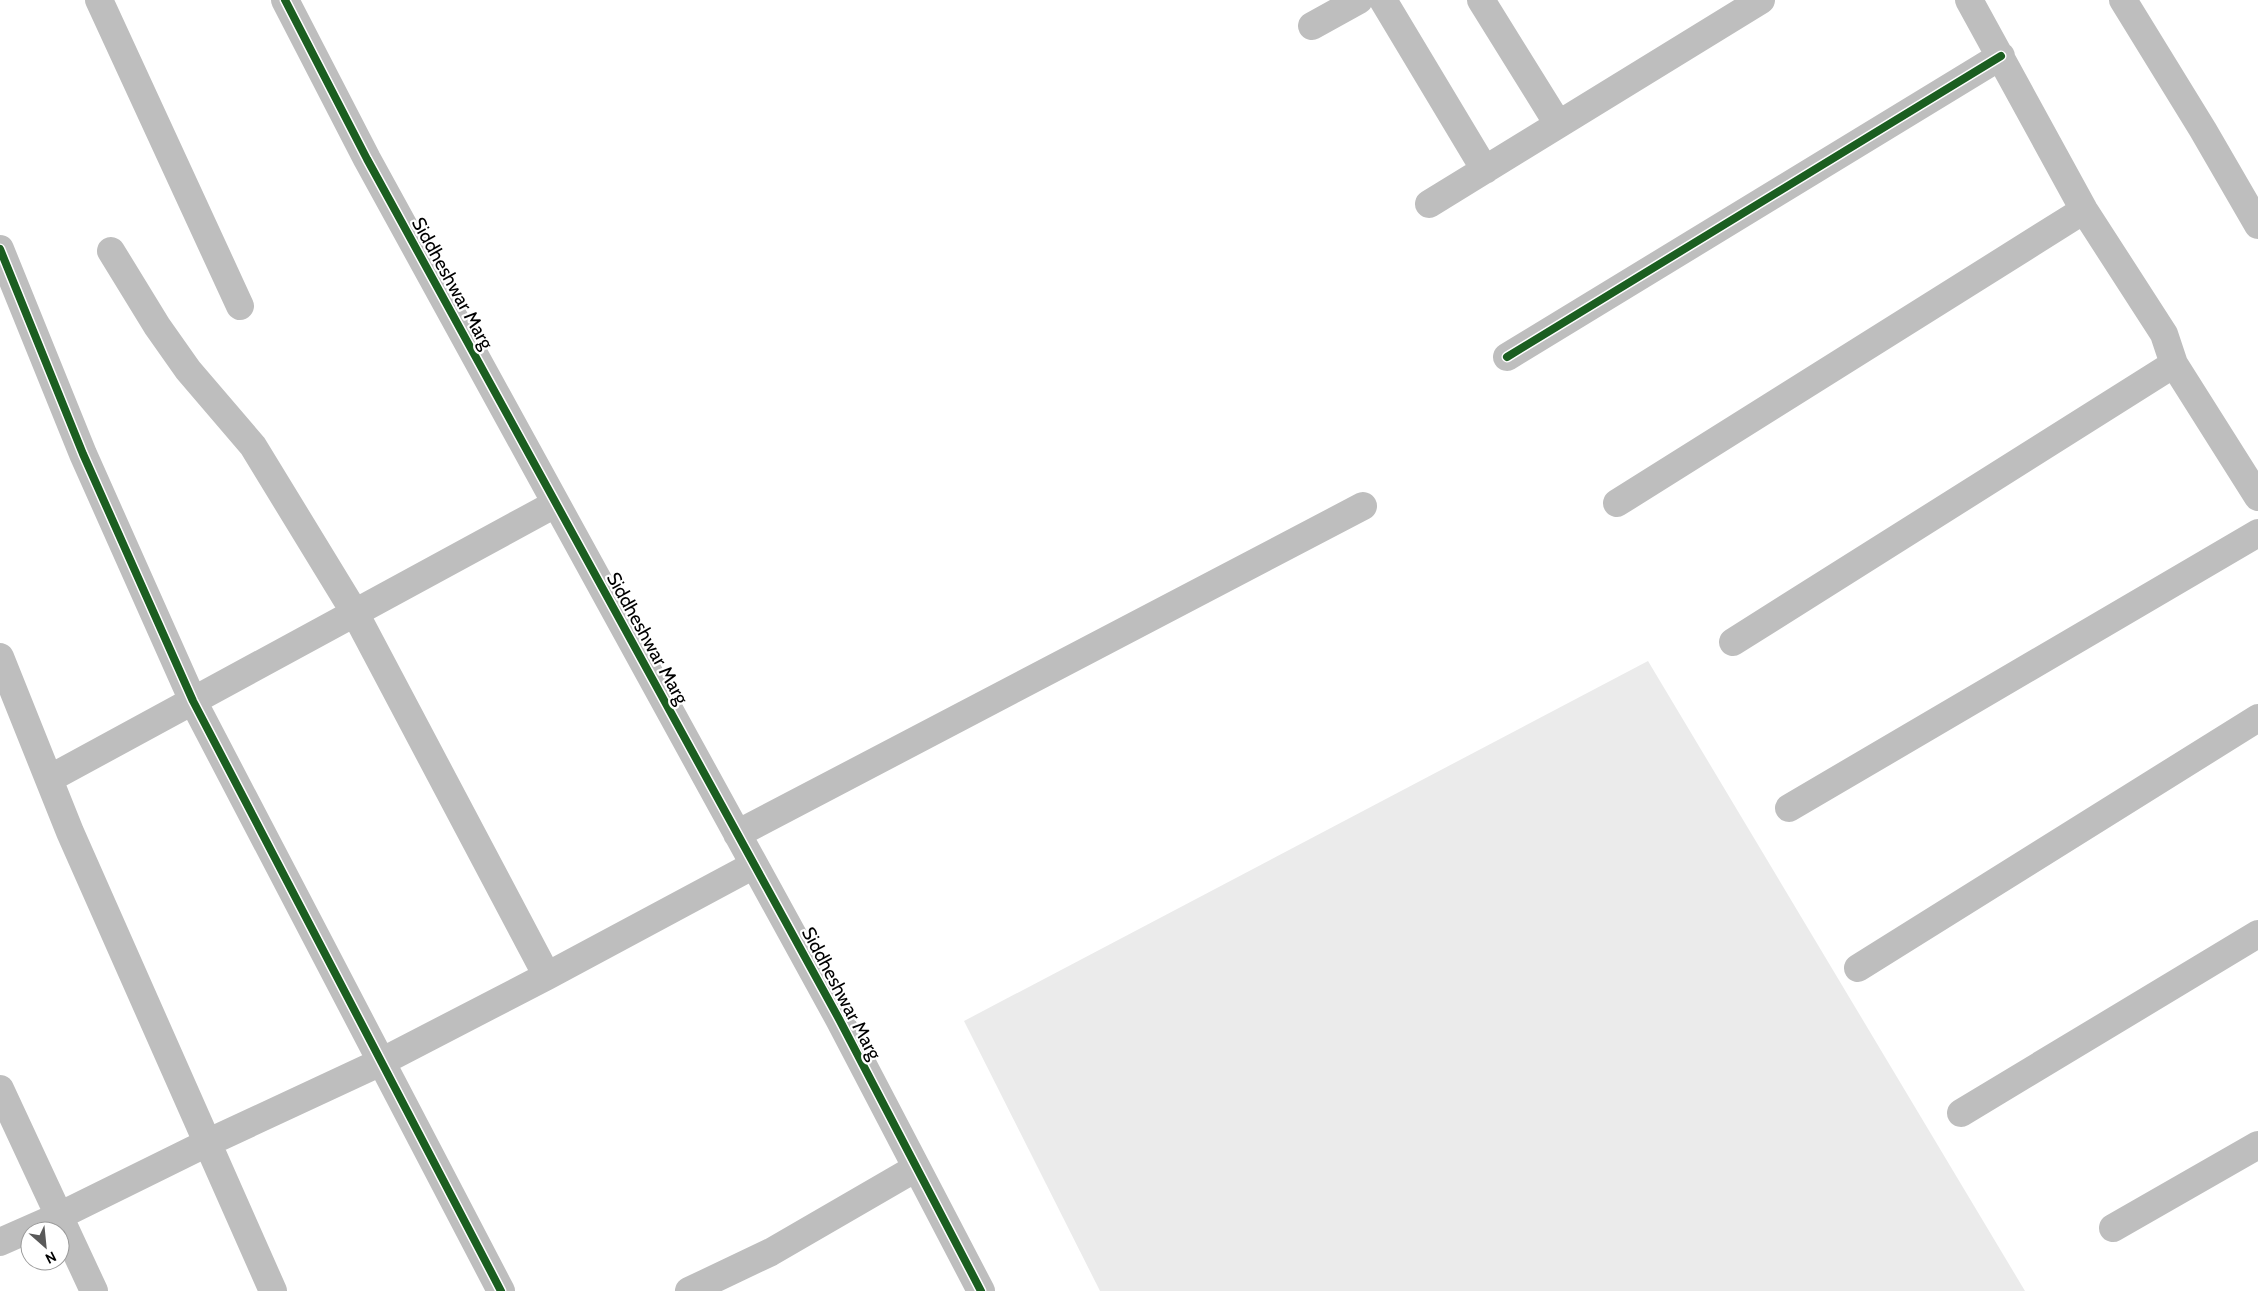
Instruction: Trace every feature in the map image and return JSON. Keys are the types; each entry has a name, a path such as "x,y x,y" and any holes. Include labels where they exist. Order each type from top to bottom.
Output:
{"street":[{"path":"98,0 240,306"},
{"name":"Siddheshwar Marg","path":"286,0 367,159 839,1019 981,1291"},
{"path":"1312,26 1359,0"},
{"path":"1382,0 1485,170"},
{"path":"1481,0 1558,124"},
{"path":"1429,204 1760,0"},
{"path":"1969,0 2084,210 2164,334 2174,364 2258,497"},
{"path":"2123,0 2204,130 2258,225"},
{"path":"1507,357 2001,56"},
{"path":"1617,503 2084,210"},
{"path":"0,249 83,454 192,701 501,1291"},
{"path":"111,251 157,326 188,370 253,446 355,613 547,976"},
{"path":"1733,642 2174,364"},
{"path":"49,779 555,504"},
{"path":"737,834 1363,506"},
{"path":"1789,808 2258,533"},
{"path":"0,657 49,779 273,1291"},
{"path":"1858,968 2258,718"},
{"path":"0,1242 59,1216 207,1143 382,1062 754,865"},
{"path":"1961,1113 2258,934"},
{"path":"0,1089 94,1291"},
{"path":"2113,1228 2258,1145"},
{"path":"689,1291 771,1252 916,1168"}],"shaded area":[{"path":"1648,661 2025,1291 1100,1291 964,1021"}],"cycle path":[{"path":"285,0 367,159 839,1019 981,1291"},
{"path":"1507,357 2001,56"},
{"path":"0,249 83,454 193,701 501,1291"}]}
